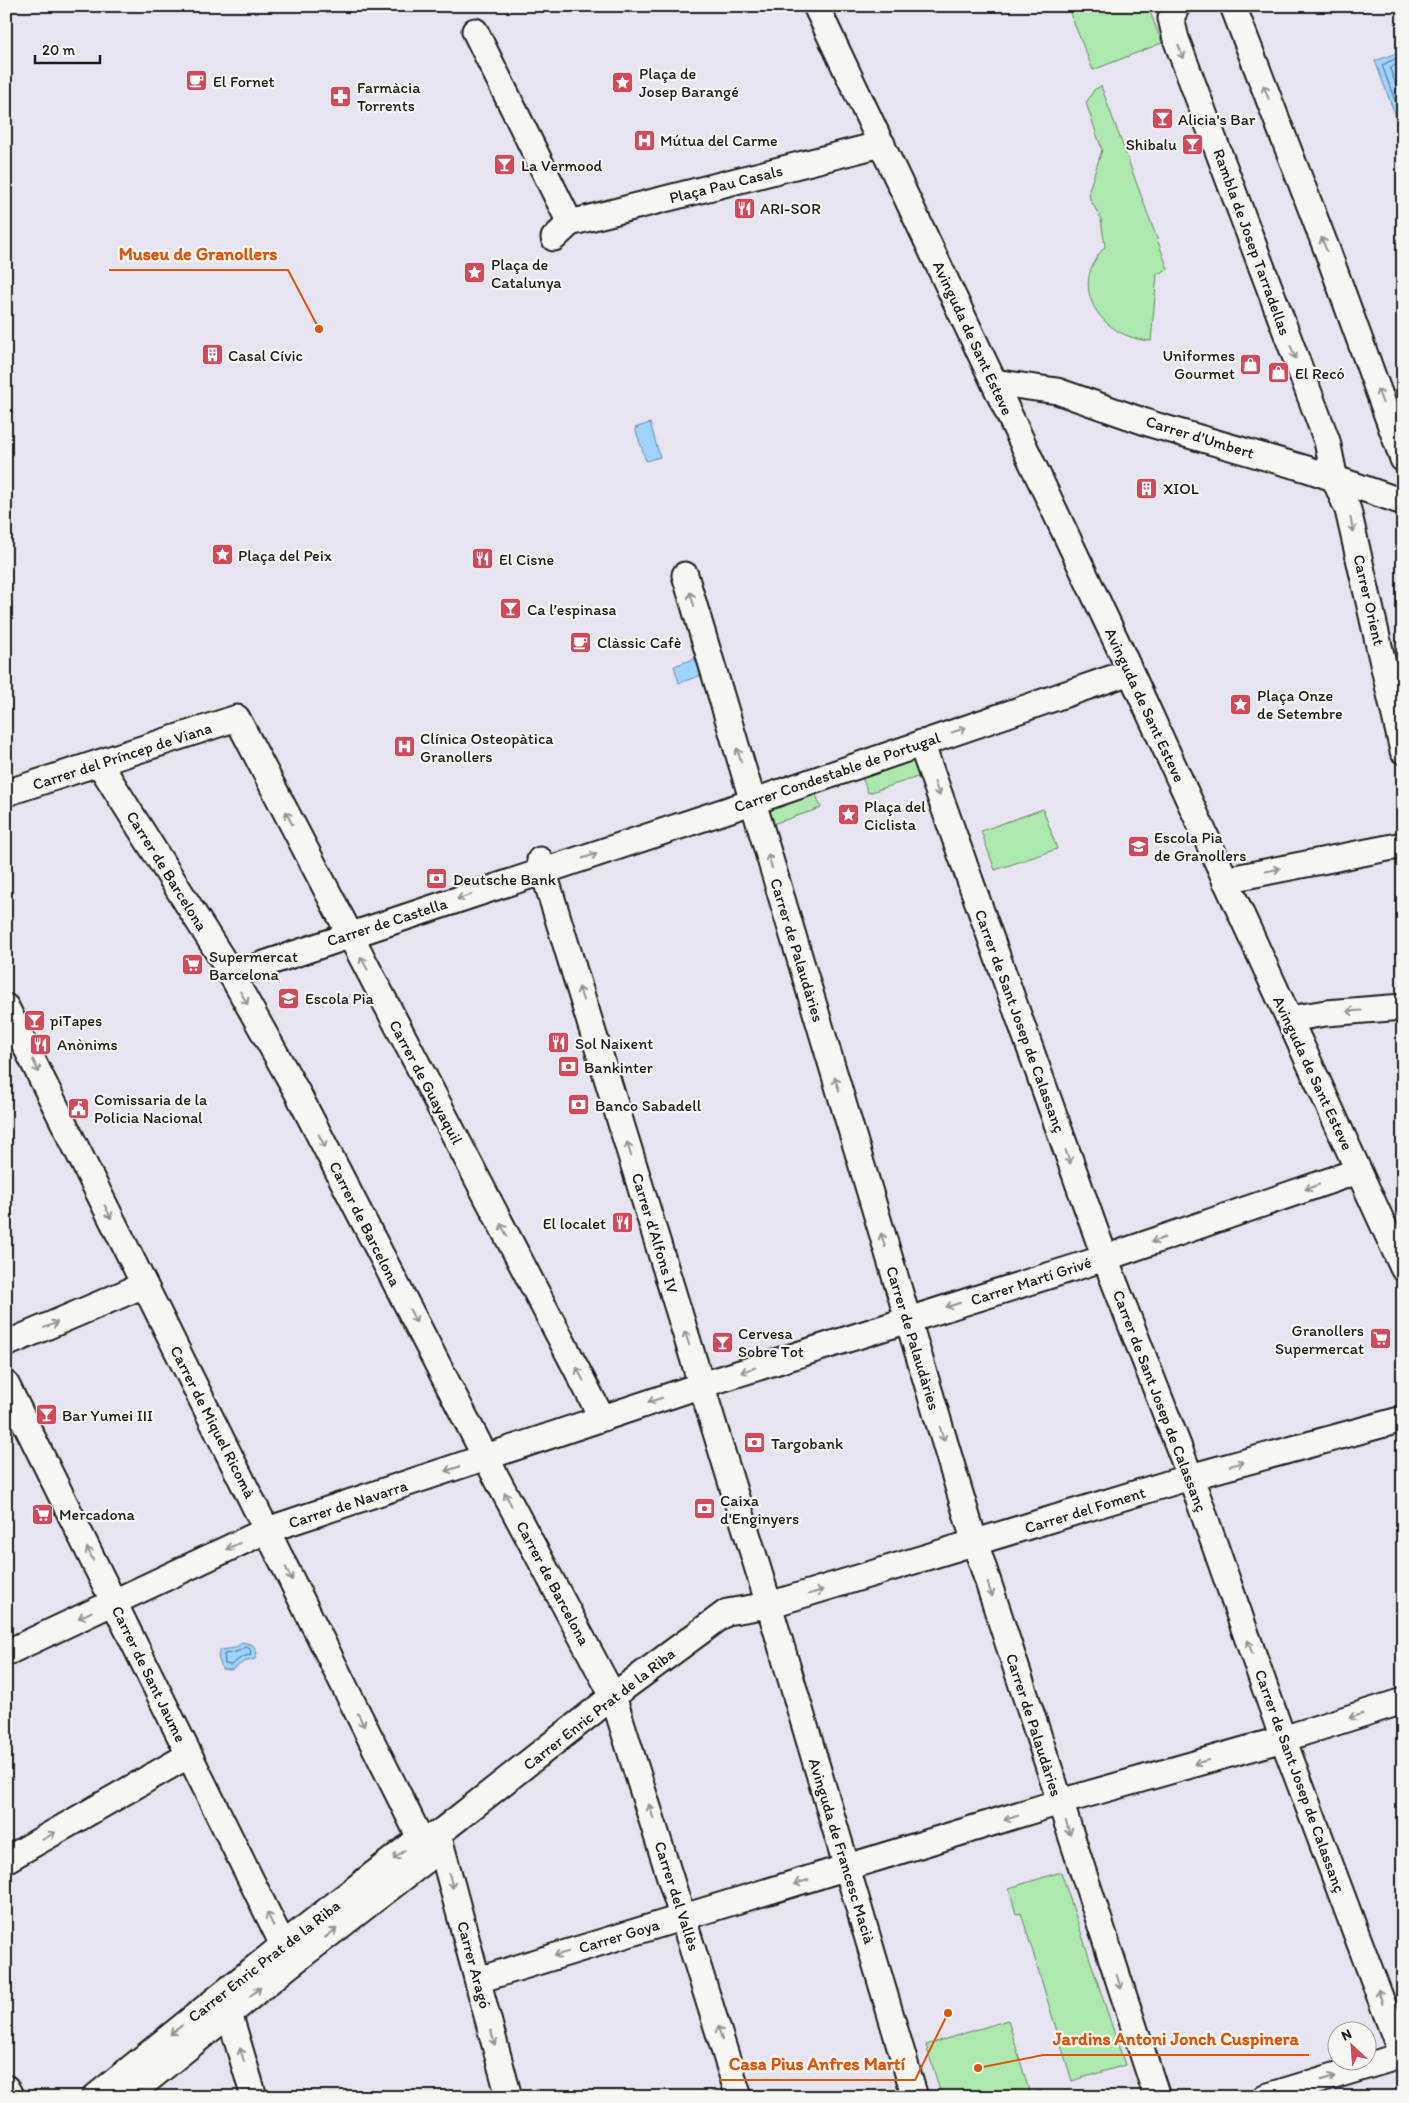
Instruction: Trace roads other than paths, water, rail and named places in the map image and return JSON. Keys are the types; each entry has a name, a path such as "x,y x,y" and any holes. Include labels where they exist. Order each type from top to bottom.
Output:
{"street":[{"name":"Avinguda de Sant Esteve","path":"816,6 1130,672 1403,1268"},
{"name":"Rambla de Josep Tarradellas","path":"1176,6 1171,18 1176,39 1327,441 1335,480"},
{"path":"1233,6 1327,250 1403,459"},
{"name":"Plaça Pau Casals","path":"475,31 562,231 882,144"},
{"name":"Carrer d'Umbert","path":"994,382 1057,391 1154,424 1307,469 1403,502"},
{"name":"Carrer Orient","path":"1335,480 1348,510 1403,751"},
{"name":"Carrer de Palaudàries","path":"685,575 975,1544 1157,2097"},
{"name":"Carrer Condestable de Portugal","path":"541,865 752,802 1130,672"},
{"name":"Carrer del Príncep de Viana","path":"6,793 237,718"},
{"name":"Carrer de Guayaquil","path":"237,718 602,1418"},
{"name":"Carrer de Sant Josep de Calassanç","path":"920,744 1105,1258 1190,1477 1283,1738 1402,2056"},
{"name":"Carrer de Barcelona","path":"99,763 231,975 297,1092 486,1458 614,1696"},
{"path":"1225,880 1403,845"},
{"name":"Carrer de Castella","path":"231,975 349,935 541,865"},
{"name":"Carrer d'Alfons IV","path":"541,865 769,1606"},
{"name":"Carrer de Miquel Ricomà","path":"6,1007 267,1530 429,1836"},
{"path":"1289,1019 1326,1013 1403,1008"},
{"name":"Carrer Martí Grivé","path":"702,1385 1105,1258 1358,1171"},
{"path":"6,1344 144,1285"},
{"name":"Carrer de Sant Jaume","path":"6,1384 287,1954"},
{"name":"Carrer de Navarra","path":"6,1653 267,1530 702,1385"},
{"name":"Carrer del Foment","path":"769,1606 1190,1477 1403,1419"},
{"name":"Carrer Enric Prat de la Riba","path":"95,2097 287,1954 426,1860 429,1836 727,1612 769,1606"},
{"name":"Avinguda de Francesc Macià","path":"769,1606 915,2097"},
{"name":"Carrer del Vallès","path":"614,1696 739,2097"},
{"name":"Carrer Goya","path":"478,1980 1060,1802 1283,1738 1403,1701"},
{"path":"6,1860 189,1755"},
{"name":"Carrer Aragó","path":"429,1836 478,1980 509,2097"},
{"name":"Carrer Enric Prat de la Riba","path":"127,2097 229,2013 287,1954"},
{"path":"229,2013 254,2097"},
{"path":"1265,2097 1402,2056"},
{"path":"6,2088 12,2097"}],"water":[{"path":"1399,52 1403,61 1403,114 1396,117 1375,61"},
{"path":"650,423 660,457 646,461 635,428"},
{"path":"702,656 708,673 679,683 674,666"},
{"path":"243,1642 253,1645 257,1653 255,1659 244,1662 231,1670 222,1669 218,1656 220,1650 235,1648"}],"place":[{"name":"El Fornet","path":"197,81"},
{"name":"Plaça de Josep Barangé","path":"623,82"},
{"name":"Farmàcia Torrents","path":"341,96"},
{"name":"Alicia's Bar","path":"1162,119"},
{"name":"Mútua del Carme","path":"644,140"},
{"name":"Shibalu","path":"1193,144"},
{"name":"La Vermood","path":"505,165"},
{"name":"ARI-SOR","path":"744,208"},
{"name":"Plaça de Catalunya","path":"475,273"},
{"name":"Museu de Granollers","path":"319,329"},
{"name":"Casal Cívic","path":"212,355"},
{"name":"Uniformes Gourmet","path":"1251,364"},
{"name":"El Recó","path":"1279,373"},
{"name":"XIOL","path":"1147,488"},
{"name":"Plaça del Peix","path":"222,555"},
{"name":"El Cisne","path":"483,559"},
{"name":"Ca l’espinasa","path":"511,609"},
{"name":"Clàssic Cafè","path":"581,642"},
{"name":"Plaça Onze de Setembre","path":"1241,704"},
{"name":"Clínica Osteopàtica Granollers","path":"404,747"},
{"name":"Plaça del Ciclista","path":"848,815"},
{"name":"Escola Pia de Granollers","path":"1138,846"},
{"name":"Deutsche Bank","path":"437,879"},
{"name":"Supermercat Barcelona","path":"193,965"},
{"name":"Escola Pia","path":"289,998"},
{"name":"piTapes","path":"34,1020"},
{"name":"Sol Naixent","path":"559,1043"},
{"name":"Anònims","path":"41,1044"},
{"name":"Bankinter","path":"568,1067"},
{"name":"Banco Sabadell","path":"579,1105"},
{"name":"Comissaria de la Policia Nacional","path":"78,1108"},
{"name":"El localet","path":"622,1223"},
{"name":"Granollers Supermercat","path":"1380,1339"},
{"name":"Cervesa Sobre Tot","path":"722,1342"},
{"name":"Bar Yumei III","path":"46,1415"},
{"name":"Targobank","path":"755,1443"},
{"name":"Caixa d'Enginyers","path":"704,1509"},
{"name":"Mercadona","path":"43,1514"},
{"name":"Casa Pius Anfres Martí","path":"948,2013"},
{"name":"Jardins Antoni Jonch Cuspinera","path":"978,2068"}]}
